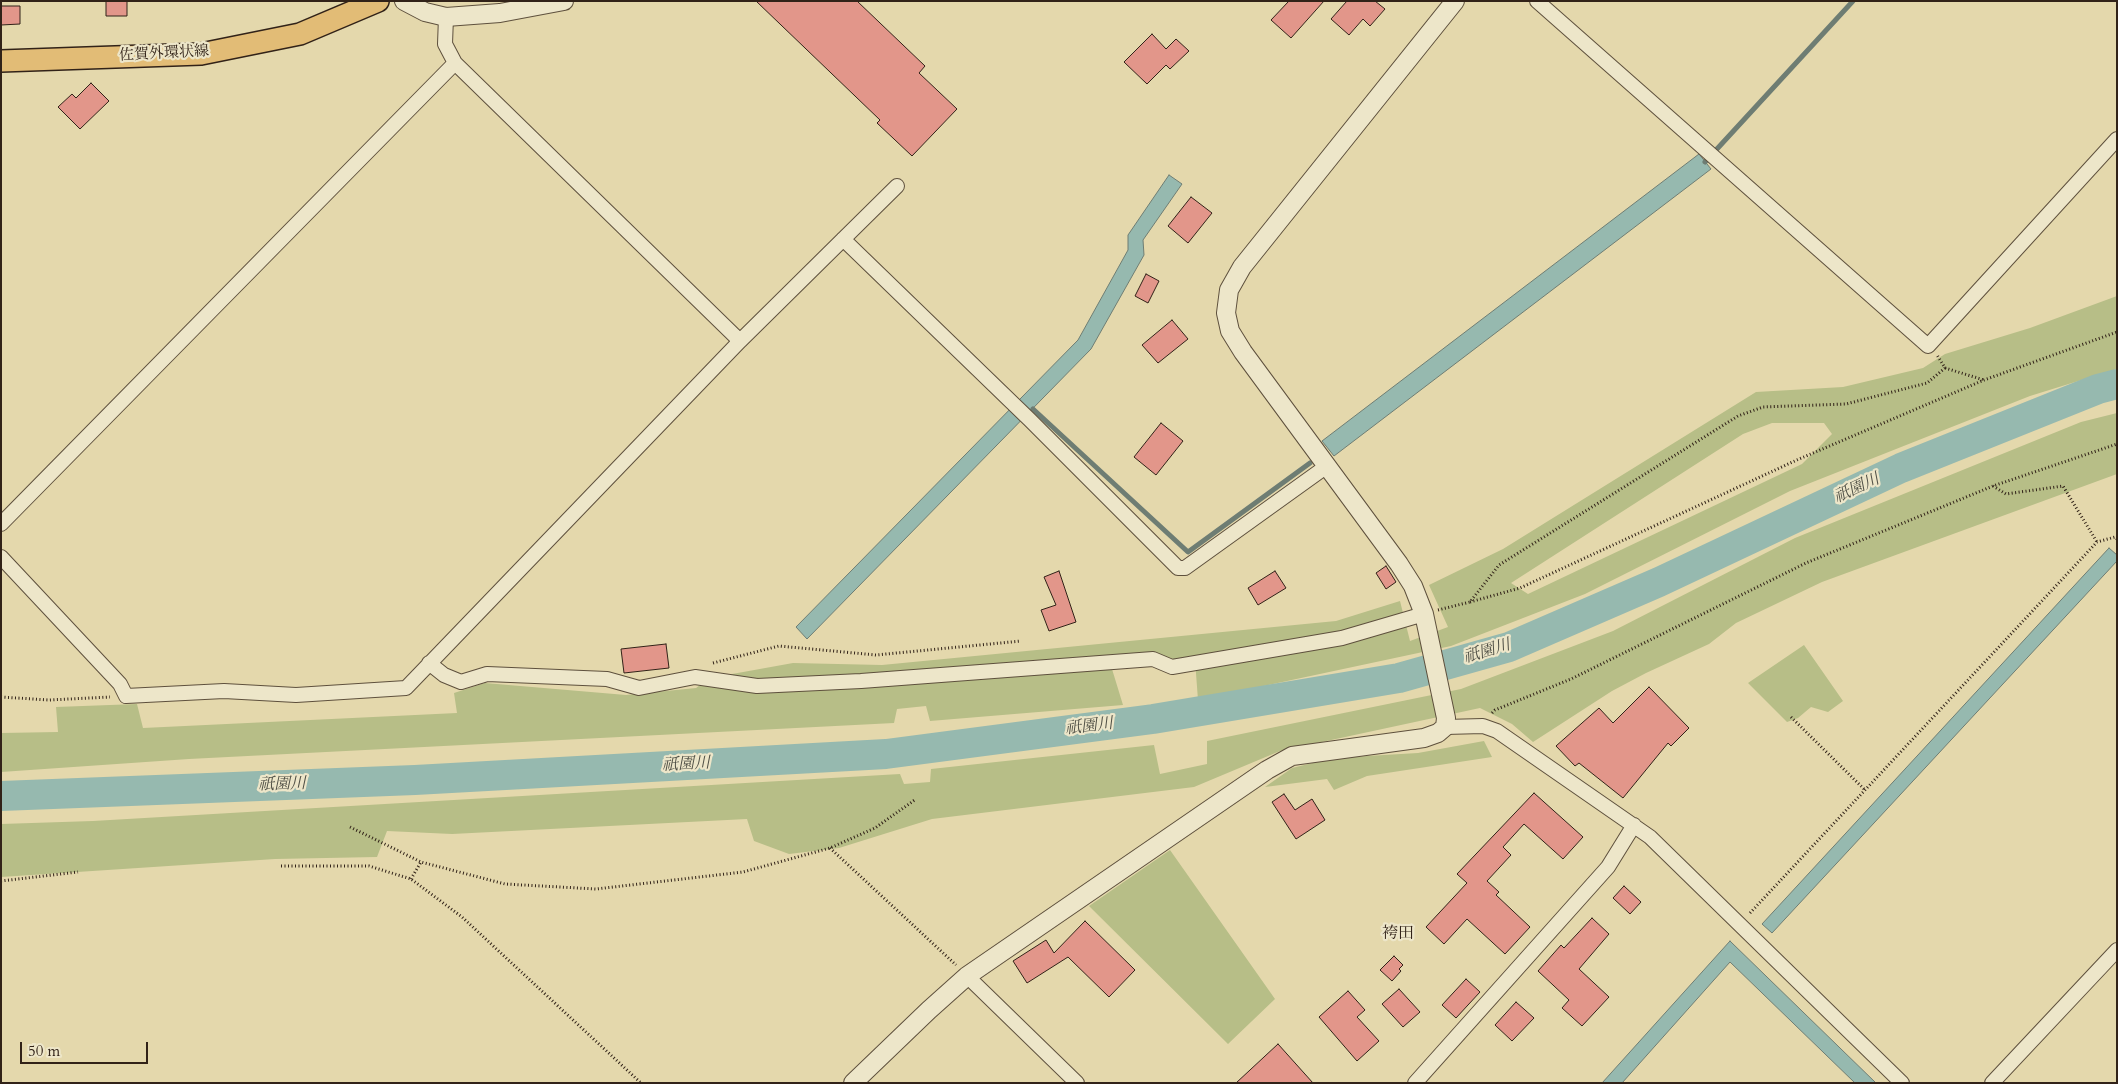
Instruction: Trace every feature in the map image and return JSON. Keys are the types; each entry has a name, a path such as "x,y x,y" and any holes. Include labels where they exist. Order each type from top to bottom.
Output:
{"main road":[{"name":"佐賀外環状線","path":"1,61 201,54 300,34 378,1"}],"street":[{"path":"404,1 425,12 446,17 500,13 564,1"},
{"path":"853,1083 967,976 1267,770 1292,756 1424,738 1438,733 1445,722 1424,614 1413,586 1400,564 1243,352 1230,331 1226,314 1229,290 1242,267 1455,1"},
{"path":"1537,1 1928,346 2117,139"},
{"path":"446,17 446,44 455,63 740,341"},
{"path":"1,524 455,63"},
{"path":"1,557 120,684 126,696 224,690 296,695 406,688 740,341 897,186"},
{"path":"843,239 1009,399 1178,568 1185,568 1327,466"},
{"path":"430,663 444,676 461,682 488,674 607,679 638,688 695,677 757,686 861,681 1153,659 1172,667 1342,638 1424,614"},
{"path":"1445,722 1483,726 1497,730 1650,837 1902,1083"},
{"path":"1415,1083 1608,867 1634,825"},
{"path":"1992,1083 2117,950"},
{"path":"967,976 1077,1083"}],"path":[{"path":"1424,614 1520,588 1799,459 1984,380 2117,332"},
{"path":"1928,346 1941,359 1945,368 1984,380"},
{"path":"1470,602 1499,564 1738,416 1763,407 1846,404 1927,384 1945,368"},
{"path":"1483,726 1494,710 1571,679 1806,563 1993,486 2117,444"},
{"path":"1993,486 2006,494 2062,486 2097,542"},
{"path":"1739,925 2097,542 2115,537 2117,539"},
{"path":"695,677 706,665 779,646 876,655 1021,642"},
{"path":"1,696 49,700 126,696"},
{"path":"1791,718 1865,790"},
{"path":"350,827 422,862 506,884 596,889 743,872 830,848 875,828 916,799"},
{"path":"830,848 967,976"},
{"path":"411,879 422,862"},
{"path":"281,866 369,866 411,879 462,917 641,1083"},
{"path":"1,881 78,872"}],"green space":[{"path":"2117,296 2117,369 2030,396 1790,491 1585,594 1451,646 1198,700 1195,660 1108,656 1123,705 930,721 926,706 897,709 894,723 189,759 1,772 1,733 58,732 56,707 137,704 143,728 457,713 454,693 485,683 626,695 696,688 710,678 793,663 882,665 1336,621 1400,601 1410,641 1448,627 1429,585 1503,549 1756,392 1843,387 1923,368 1945,354 2030,328","holes":["1772,423 1824,423 1832,434 1802,464 1528,594 1511,583 1743,434"]},
{"path":"2117,413 2117,474 1822,582 1736,623 1709,644 1612,691 1533,742 1512,724 1480,708 1280,751 1194,787 932,819 839,848 789,854 754,841 747,819 452,834 387,831 377,857 275,859 1,877 1,824 93,821 900,774 904,784 930,782 931,769 1154,745 1160,774 1207,764 1207,741 1461,689 1613,631 1795,538 2081,422"},
{"path":"1804,645 1843,701 1828,712 1811,707 1798,718 1787,722 1748,683"},
{"path":"1484,741 1492,757 1367,776 1334,790 1327,779 1265,787 1292,768 1333,758 1418,753"},
{"path":"1170,850 1275,999 1228,1044 1089,906"}],"water":[{"path":"1699,154 1711,169 1334,456 1322,441"},
{"path":"1169,175 1182,184 1143,240 1144,255 1091,349 807,639 796,627 1078,340 1128,250 1128,235"},
{"path":"2109,548 2117,555 2117,561 1772,933 1762,924"},
{"path":"1730,941 1876,1083 1855,1083 1730,962 1622,1083 1602,1083"}],"building":[{"path":"106,1 127,1 127,16 106,16"},
{"path":"756,1 857,1 925,66 919,73 957,109 912,156 877,123 880,120"},
{"path":"1289,1 1324,1 1291,38 1271,20"},
{"path":"1347,1 1375,1 1385,9 1370,26 1363,19 1349,35 1331,19"},
{"path":"1,6 20,6 20,24 1,25"},
{"path":"1152,34 1166,49 1176,39 1189,51 1170,69 1166,65 1147,84 1124,62"},
{"path":"91,83 109,101 80,129 58,107 72,94 76,98"},
{"path":"1191,197 1212,213 1188,243 1168,226"},
{"path":"1146,274 1159,281 1148,303 1135,296"},
{"path":"1172,320 1188,339 1158,363 1142,345"},
{"path":"1161,423 1183,441 1156,475 1134,457"},
{"path":"1386,566 1396,582 1386,589 1376,573"},
{"path":"1059,571 1076,622 1049,631 1041,610 1056,605 1044,577"},
{"path":"1275,571 1286,588 1258,605 1248,588"},
{"path":"666,644 669,668 624,673 621,649"},
{"path":"1649,687 1689,728 1671,746 1668,743 1623,798 1579,763 1575,766 1556,746 1599,708 1613,723"},
{"path":"1534,793 1583,837 1563,859 1524,824 1503,847 1511,855 1487,881 1499,892 1496,895 1530,927 1505,954 1467,919 1444,944 1426,927 1467,883 1457,874"},
{"path":"1284,794 1295,810 1312,799 1325,820 1296,839 1272,802"},
{"path":"1624,886 1641,902 1630,914 1613,898"},
{"path":"1592,918 1609,934 1579,969 1609,997 1582,1026 1562,1008 1569,1000 1538,971 1561,945 1564,948"},
{"path":"1085,921 1135,970 1109,997 1068,957 1027,983 1013,961 1046,940 1054,953"},
{"path":"1394,956 1403,965 1399,969 1401,971 1392,981 1380,970"},
{"path":"1466,979 1480,992 1456,1018 1442,1005"},
{"path":"1399,989 1420,1012 1403,1027 1382,1004"},
{"path":"1348,991 1365,1010 1357,1017 1379,1041 1357,1061 1319,1017"},
{"path":"1516,1002 1534,1018 1512,1041 1495,1025"},
{"path":"1278,1044 1313,1083 1236,1083"}],"waterway":[{"path":"1705,162 1853,1"},
{"name":"祇園川","path":"1,796 415,780 886,754 1153,719 1399,678 1509,647 1659,582 1901,468 2098,389 2117,384"},
{"path":"1033,409 1188,552 1310,463"}],"district":[{"name":"袴田","path":"1398,934"}]}
